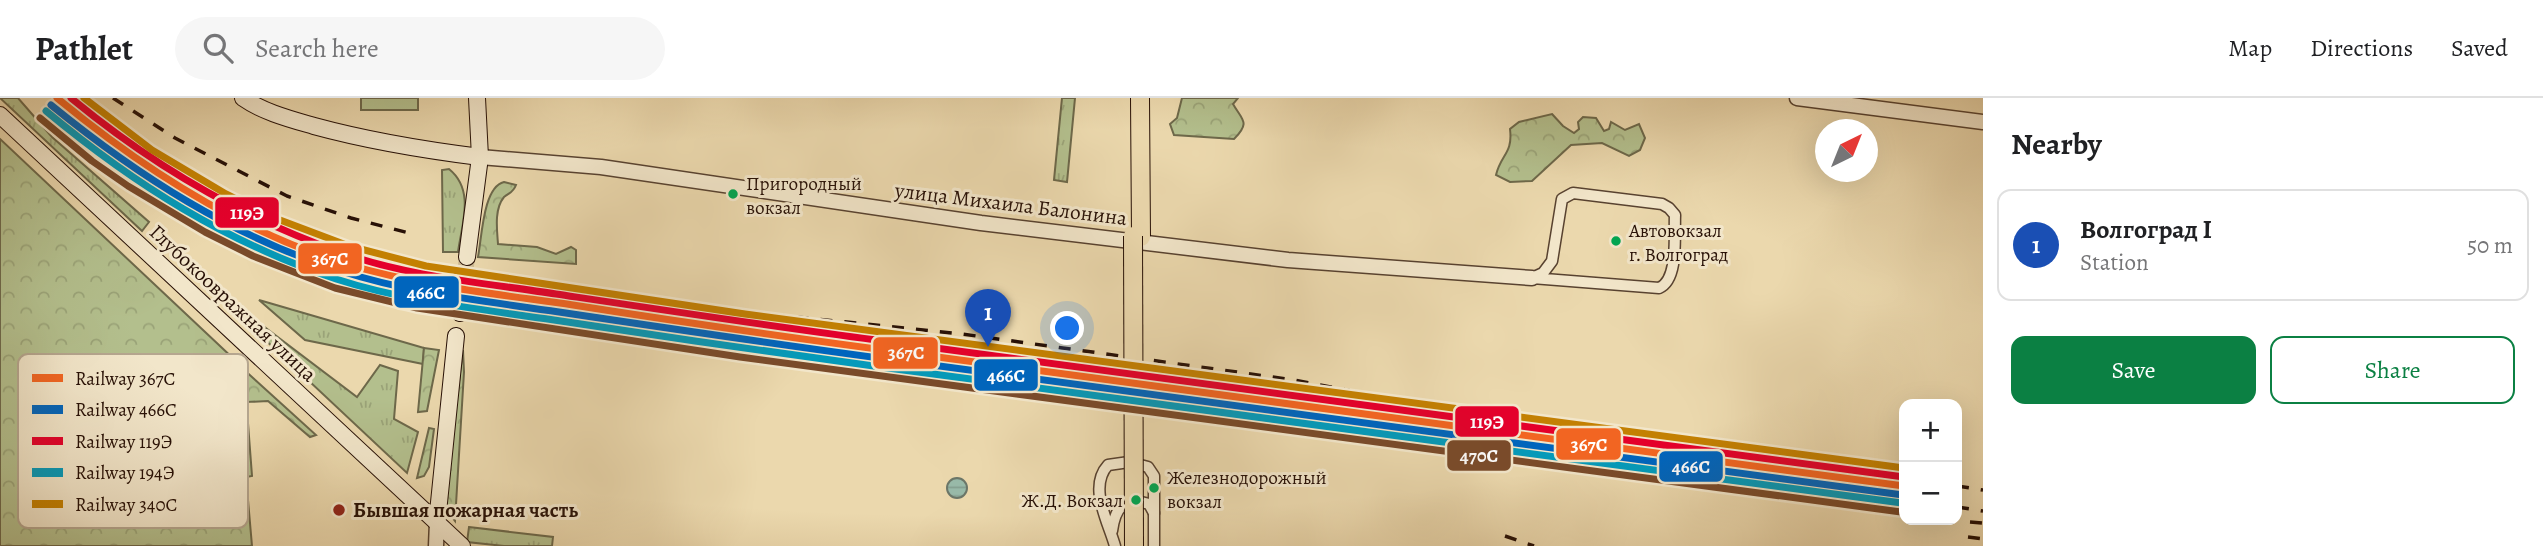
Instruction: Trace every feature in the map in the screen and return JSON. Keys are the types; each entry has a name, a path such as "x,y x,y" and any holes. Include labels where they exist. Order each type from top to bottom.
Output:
{"main road":[{"name":"улица Михаила Балонина","path":"243,98 295,121 351,136 480,157"},
{"path":"467,257 480,157 477,98"},
{"path":"1130,98 1137,237 1145,546"},
{"path":"1134,546 1140,98"},
{"name":"Глубокоовражная улица","path":"0,115 463,546"},
{"path":"437,522 456,336"}],"street":[{"path":"1797,98 1869,102 1983,122"},
{"name":"улица Михаила Балонина","path":"480,157 601,167 981,223 1288,260 1532,278"},
{"path":"1567,194 1662,204 1675,215 1672,272 1665,285 1659,288 1532,278 1543,273 1552,261 1561,205 1567,194"},
{"path":"1115,546 1098,485 1108,465 1129,462 1152,470 1154,476 1154,546"},
{"path":"1112,534 1118,510 1129,501 1149,504 1154,513"},
{"path":"436,546 437,522"}],"green space":[{"path":"0,98 18,98 52,137 149,222 142,231"},
{"path":"361,98 418,98 418,110 361,110"},
{"path":"1062,98 1075,98 1067,182 1054,180"},
{"path":"1182,98 1238,98 1233,104 1244,125 1234,139 1174,135 1170,124 1177,118"},
{"path":"1552,114 1574,133 1579,129 1578,122 1583,117 1596,118 1604,131 1609,129 1611,122 1625,130 1639,124 1645,138 1640,150 1629,156 1602,143 1571,145 1532,181 1510,182 1496,175 1510,144 1510,129 1519,122"},
{"path":"0,139 228,354 18,354 18,528 248,528 248,500 252,546 0,546"},
{"path":"449,169 457,177 464,197 464,219 458,252 443,252 442,170"},
{"path":"504,182 516,185 504,197 499,207 498,244 537,247 556,254 571,247 576,250 576,264 478,257 488,203 497,186"},
{"path":"259,300 424,348 423,364 305,340"},
{"path":"243,319 263,326 357,397 380,365 398,371 394,419 418,432 407,473"},
{"path":"424,348 439,350 427,411 418,412"},
{"path":"463,350 464,372 455,521 444,499"},
{"path":"248,373 316,435 310,437 268,401 248,402"},
{"path":"248,423 252,476 248,477"},
{"path":"429,428 434,429 429,467 424,476 417,478"},
{"path":"469,527 553,537 552,546 504,546 467,542"}],"shaded area":[{"path":"957,478 964,481 967,488 964,495 957,498 950,495 947,488 950,481"}],"tunnel":[{"path":"462,299 467,257"}],"railway":[{"path":"113,98 175,138 287,196 351,218 409,233"},
{"path":"605,304 768,314 962,334 1294,380 1571,433 1899,478"},
{"path":"1279,425 1619,475 1767,482 1899,499"},
{"path":"1548,439 1685,471"},
{"path":"1546,451 1600,460"},
{"path":"1962,487 1983,490"},
{"path":"1962,508 1983,511"},
{"path":"1970,522 1983,523"},
{"path":"1505,536 1534,546"},
{"path":"1968,537 1983,539"}],"rail line":[{"name":"367С","path":"57,98 158,173 230,216 306,250 346,264 430,284 787,337 1899,485"},
{"name":"119Э","path":"71,98 133,146 199,188 234,206 342,253 421,274 836,335 1899,476"},
{"name":"340С","path":"84,98 152,150 226,194 272,217 349,246 426,266 745,314 1899,467"},
{"name":"466С","path":"51,105 153,180 225,222 301,257 395,286 816,349 1899,494"},
{"name":"194Э","path":"46,111 148,187 219,229 296,264 336,279 390,294 805,357 1899,503"}],"transit line":[{"name":"470С","path":"40,118 92,161 128,186 205,232 253,256 335,288 417,308 740,357 1899,512"}],"place":[{"name":"Пригородный вокзал","path":"733,194"},
{"name":"Автовокзал г. Волгоград","path":"1616,241"},
{"name":"Волгоград I","path":"988,347"},
{"name":"Железнодорожный вокзал","path":"1154,488"},
{"name":"Ж.Д. Вокзал","path":"1136,500"},
{"name":"Бывшая пожарная часть","path":"339,510"}]}
